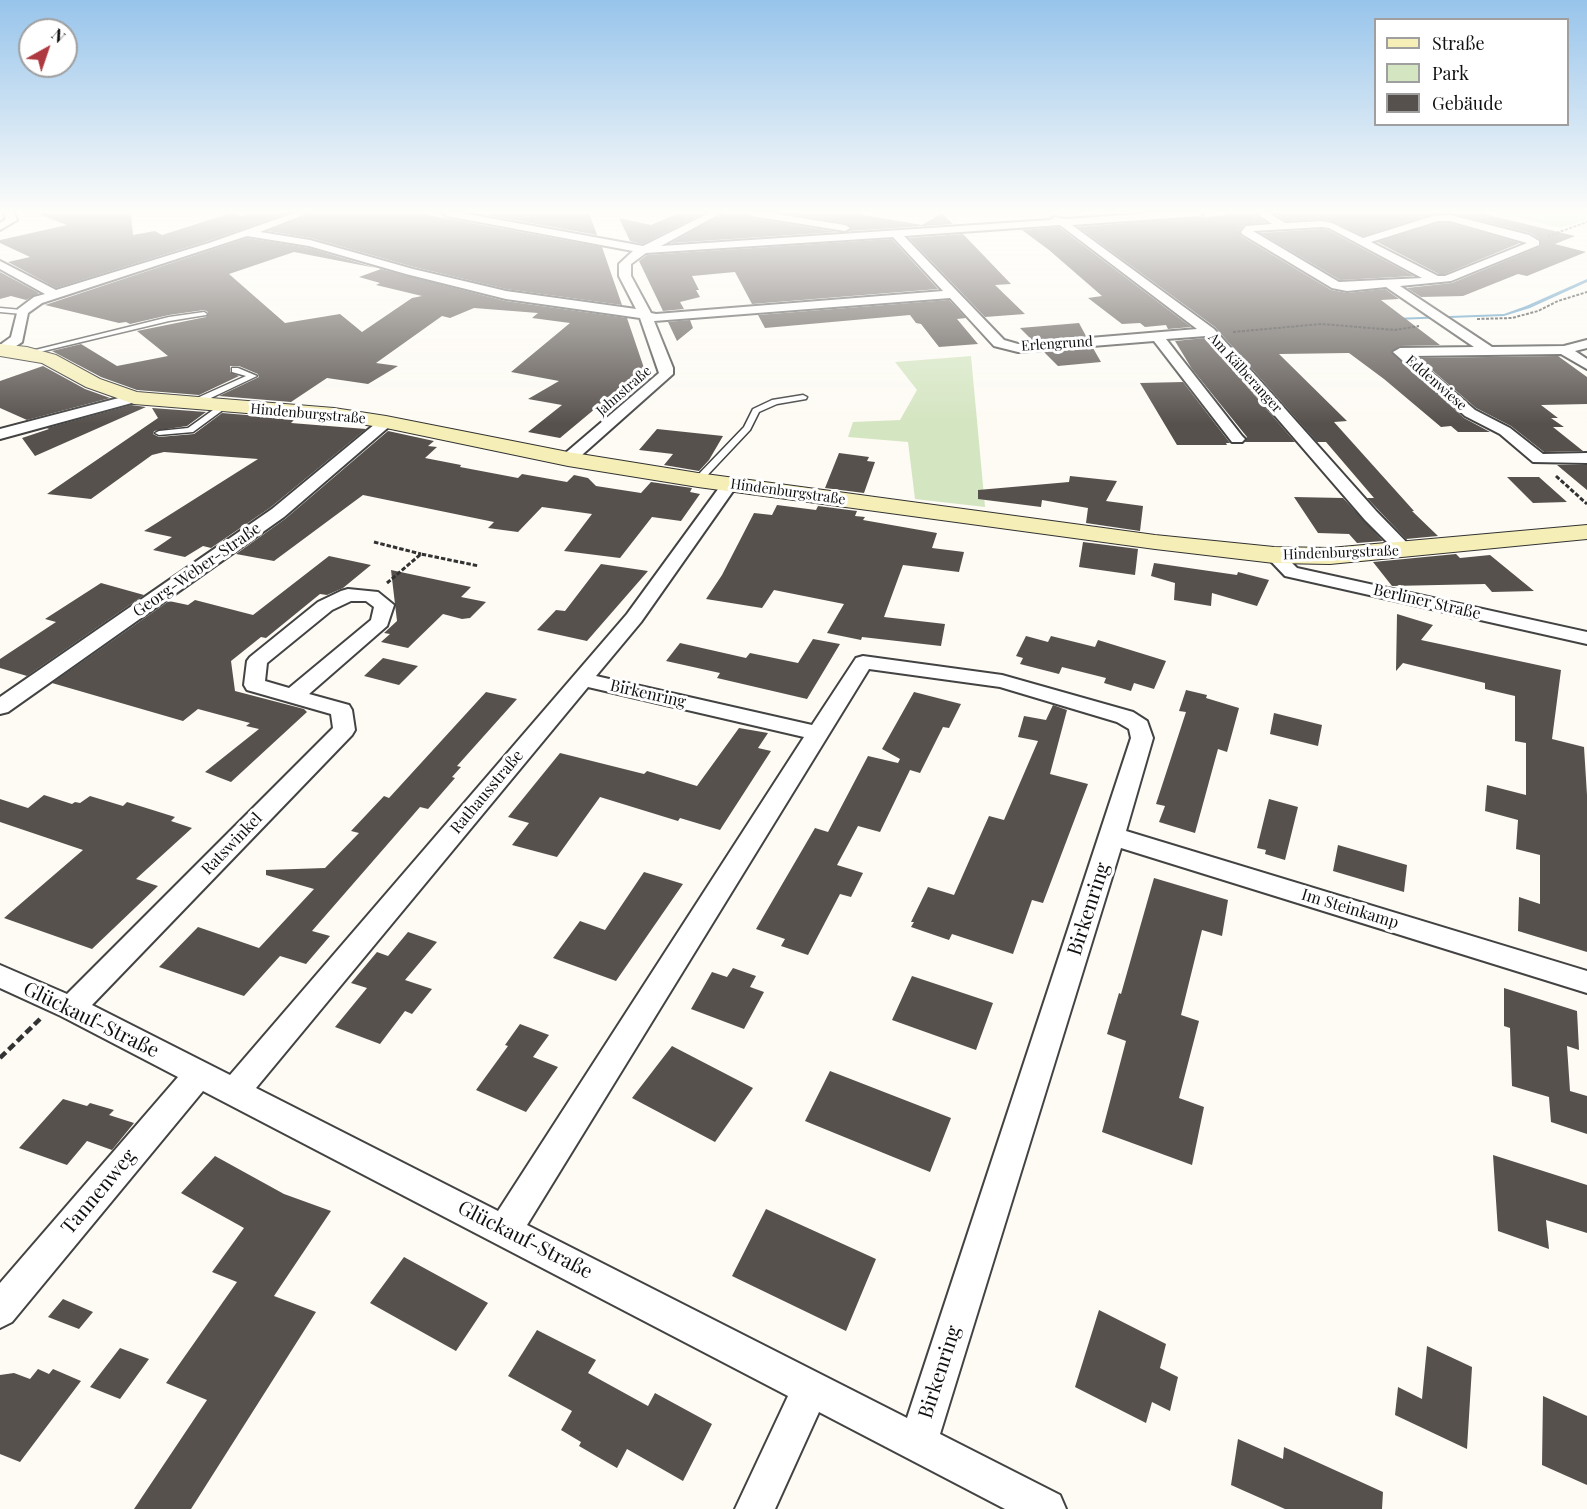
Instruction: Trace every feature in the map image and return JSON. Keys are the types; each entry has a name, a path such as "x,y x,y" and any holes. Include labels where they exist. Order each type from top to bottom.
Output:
{"street":[{"path":"35,283 52,293"},
{"path":"0,350 17,339 22,312 27,306 52,293 84,283"},
{"path":"458,283 506,295 656,318 953,294"},
{"name":"Jahnstraße","path":"568,459 666,374 666,368 646,316 629,283"},
{"name":"Erlengrund","path":"943,283 999,343 1018,348 1210,333"},
{"name":"Am Kälberanger","path":"1144,283 1210,333 1371,516 1406,550"},
{"path":"1332,283 1347,287 1396,283"},
{"path":"1389,284 1489,351"},
{"path":"1158,336 1237,439"},
{"name":"Eddenwiese","path":"1539,459 1505,432 1470,413 1400,352 1564,350 1587,344"},
{"name":"Hindenburgstraße","path":"0,350 27,353 49,359 112,392 134,398 334,414 386,422 568,459 698,480 1274,555 1330,556 1587,532"},
{"path":"1564,350 1587,365"},
{"path":"0,434 134,398"},
{"name":"Georg-Weber-Straße","path":"0,707 278,513 386,422"},
{"path":"1539,459 1587,458"},
{"name":"Rathausstraße","path":"234,1092 634,618 729,484"},
{"name":"Berliner Straße","path":"1274,555 1291,572 1587,638"},
{"name":"Ratswinkel","path":"64,1005 344,730 341,710 254,685 257,661 325,606 348,595 371,596"},
{"path":"293,696 380,622 384,605 371,596"},
{"name":"Birkenring","path":"506,1229 863,662 1002,681 1125,717 1139,726 1142,738 918,1442"},
{"name":"Birkenring","path":"582,680 818,734"},
{"name":"Im Steinkamp","path":"1112,836 1587,982"},
{"name":"Glückauf-Straße","path":"0,976 64,1005 506,1229 1046,1509"},
{"name":"Tannenweg","path":"0,1310 199,1074"},
{"path":"755,1509 811,1388"}],"lane":[{"path":"0,310 22,312"},
{"path":"27,353 169,319 204,314"},
{"path":"189,404 253,376 235,370"},
{"path":"698,480 747,428 756,411 764,405 803,397"},
{"path":"159,433 190,430 223,406"}],"path":[{"path":"1210,333 1321,324 1395,330 1442,318 1512,318 1538,311 1558,301 1587,292"},
{"path":"1539,459 1587,504"},
{"path":"374,542 479,566"},
{"path":"371,596 421,554"},
{"path":"0,1058 64,1005"}],"green space":[{"path":"971,356 985,507 915,499 908,442 848,437 853,422 900,420 917,390 895,362"}],"building":[{"path":"0,283 21,283 39,293 26,300 11,296 0,299"},
{"path":"48,283 71,283 56,288"},
{"path":"110,283 240,283 285,323 340,314 362,332 412,298 422,296 376,285 437,283 505,301 627,318 644,368 560,438 528,432 562,405 528,399 559,381 511,372 570,323 532,318 538,313 474,308 450,318 442,316 376,363 398,366 368,384 327,378 291,402 219,396 259,377 258,374 239,366 230,366 230,372 239,376 199,395 137,390 101,377 52,351 81,344 117,366 168,356 137,331 206,317 208,312 204,310 130,324 45,305"},
{"path":"483,283 615,283 622,305 506,289"},
{"path":"650,283 696,283 700,297 680,302 684,309 663,311"},
{"path":"741,283 933,283 938,289 752,304"},
{"path":"953,283 1010,283 995,285 1025,314 985,317"},
{"path":"1088,283 1133,283 1191,327 1168,329 1166,325 1145,327 1140,323 1122,324 1088,298 1102,296"},
{"path":"1155,283 1320,283 1331,290 1347,293 1385,289 1399,299 1381,300 1440,345 1400,346 1391,352 1464,418 1490,432 1458,432 1451,426 1441,427 1349,353 1279,354 1347,421 1334,422 1414,511 1412,511 1438,536 1406,539 1367,498 1374,498 1326,442 1317,442 1215,327"},
{"path":"1448,283 1494,283 1463,296 1421,297 1407,288"},
{"path":"949,300 966,318 957,319 978,344 939,347 921,324 916,323 910,315 765,328 758,315"},
{"path":"690,320 693,328 677,341 668,322"},
{"path":"1079,323 1086,336 1033,341 1020,328"},
{"path":"1205,338 1295,442 1245,442 1247,437 1192,369 1175,341"},
{"path":"1093,348 1101,362 1058,366 1044,352"},
{"path":"1558,356 1587,377 1587,404 1541,405 1558,418 1551,418 1564,427 1553,427 1583,451 1544,452 1511,426 1476,408 1418,358"},
{"path":"43,366 85,389 110,398 27,420 0,408 0,381"},
{"path":"1183,382 1230,443 1226,443 1227,445 1177,445 1140,383"},
{"path":"131,405 146,407 35,456 22,438 49,429 47,428"},
{"path":"152,408 206,412 187,426 154,431 153,434 159,437 194,434 222,413 295,419 291,423 366,429 271,507 211,548 203,546 185,557 153,550 172,537 144,531 258,459 164,452 152,455 91,499 47,494 158,418"},
{"path":"657,429 723,436 709,460 699,471 664,465 673,454 639,450"},
{"path":"388,431 434,441 428,446 437,447 425,458 461,465 460,467 518,478 522,474 567,482 574,475 588,478 596,486 641,493 651,482 692,488 690,492 700,494 681,521 652,517 620,558 564,551 592,514 542,507 518,532 488,528 494,522 363,495 274,561 236,554 285,519"},
{"path":"839,453 869,457 867,461 875,462 864,493 825,488"},
{"path":"1557,465 1587,465 1587,490"},
{"path":"1070,476 1117,481 1106,501 1143,506 1140,531 1086,523 1088,508 1042,500 1041,507 978,499 978,490 1069,482"},
{"path":"1507,477 1539,477 1567,502 1533,503"},
{"path":"1294,497 1343,498 1383,541 1357,543 1349,534 1318,533"},
{"path":"777,505 816,510 818,506 857,511 855,516 865,517 863,520 937,533 932,548 964,552 959,572 903,565 884,617 945,624 941,646 862,637 861,640 827,633 844,604 774,590 762,608 706,599 722,575 754,513 772,515"},
{"path":"1083,542 1138,549 1135,575 1079,567"},
{"path":"1456,554 1460,558 1490,555 1534,591 1492,592 1485,584 1392,586 1373,562"},
{"path":"329,556 371,565 343,588 327,595 320,594 266,638 261,637 231,661 235,691 304,709 307,712 231,782 205,772 259,729 246,726 250,723 198,709 183,721 52,683 169,601 188,605 195,600 253,615"},
{"path":"1154,563 1237,575 1238,572 1269,580 1257,606 1212,593 1211,606 1174,600 1175,583 1151,576"},
{"path":"601,564 648,571 587,641 537,630 556,610 565,611"},
{"path":"391,570 471,587 461,597 486,602 470,618 462,619 443,614 408,648 381,642 390,634 384,633 397,621"},
{"path":"101,583 144,595 27,676 0,668 0,659 56,622 45,619"},
{"path":"1397,614 1433,625 1421,640 1561,670 1552,739 1584,747 1587,795 1587,952 1518,931 1519,897 1540,904 1540,855 1516,849 1518,820 1485,811 1487,785 1526,795 1526,743 1515,741 1515,696 1485,689 1485,683 1403,663 1396,671"},
{"path":"1026,636 1048,642 1051,636 1095,647 1098,640 1166,661 1154,689 1134,683 1131,691 1104,683 1106,678 1062,667 1059,674 1020,664 1023,658 1016,656"},
{"path":"813,639 840,644 807,699 717,678 720,673 666,661 680,643 746,658 750,653 798,663"},
{"path":"383,658 418,666 399,685 364,676"},
{"path":"1186,690 1207,695 1206,698 1239,708 1227,752 1218,749 1195,833 1159,822 1165,806 1156,804 1186,712 1179,711"},
{"path":"486,692 517,699 457,766 461,767 452,777 455,778 428,809 420,807 312,931 330,936 306,964 280,956 244,996 159,967 198,927 259,948 314,889 266,875 266,870 325,868 359,833 351,831 384,796 389,798"},
{"path":"914,692 961,704 949,728 943,727 920,773 910,770 880,832 858,826 837,865 863,873 851,897 840,894 808,955 781,946 785,939 756,929 815,828 828,832 868,756 898,763 900,759 882,749"},
{"path":"1053,705 1067,710 1050,774 1088,784 1043,903 1032,900 1013,954 952,934 949,940 911,927 914,922 911,922 928,887 954,895 989,816 1004,820 1038,741 1018,737 1024,716 1046,720"},
{"path":"1274,713 1322,725 1318,746 1270,734"},
{"path":"739,728 768,733 758,748 771,751 720,830 680,818 678,821 600,797 557,857 512,845 529,823 508,817 560,753 644,774 647,771 697,786"},
{"path":"44,795 72,804 80,803 90,796 123,806 127,802 175,817 171,821 192,828 136,879 158,886 92,949 4,918 83,850 0,822 0,799 28,808"},
{"path":"1269,799 1298,807 1285,860 1265,854 1266,850 1257,848"},
{"path":"1338,845 1407,865 1404,892 1333,871"},
{"path":"644,872 683,884 616,981 553,958 580,921 605,930"},
{"path":"1154,878 1228,900 1222,936 1202,930 1181,1015 1199,1021 1179,1098 1204,1107 1192,1165 1102,1132 1126,1041 1107,1034 1119,993 1121,994"},
{"path":"408,932 437,942 405,980 432,989 412,1014 405,1011 380,1044 335,1027 367,988 351,983 377,952 388,956"},
{"path":"733,968 756,976 750,987 764,992 744,1029 691,1009 712,972 727,977"},
{"path":"912,976 993,1003 976,1050 892,1020"},
{"path":"1504,988 1577,1011 1579,1050 1567,1046 1570,1091 1587,1096 1587,1134 1551,1122 1549,1097 1512,1086 1510,1028 1504,1026"},
{"path":"520,1024 549,1035 533,1057 558,1067 526,1112 476,1090 508,1046 505,1045"},
{"path":"672,1046 753,1088 715,1142 632,1098"},
{"path":"830,1071 951,1118 930,1172 805,1121"},
{"path":"63,1099 114,1110 109,1115 134,1123 112,1150 87,1141 67,1165 19,1148"},
{"path":"1493,1155 1587,1185 1587,1233 1546,1220 1549,1249 1498,1231"},
{"path":"215,1156 284,1194 331,1211 274,1296 316,1312 191,1509 134,1509 207,1400 166,1383 237,1282 212,1272 244,1228 181,1193"},
{"path":"766,1209 876,1259 846,1331 732,1276"},
{"path":"404,1257 488,1303 456,1351 370,1303"},
{"path":"63,1299 93,1312 79,1329 48,1317"},
{"path":"1099,1310 1166,1344 1160,1368 1178,1377 1170,1411 1152,1402 1146,1423 1075,1387"},
{"path":"537,1330 596,1360 588,1373 648,1406 655,1393 712,1424 683,1481 627,1449 617,1468 579,1446 581,1442 561,1430 572,1411 508,1376"},
{"path":"1427,1346 1472,1367 1467,1449 1395,1415 1398,1387 1422,1399"},
{"path":"120,1348 149,1359 120,1399 90,1387"},
{"path":"38,1369 49,1374 53,1369 81,1381 20,1462 0,1454 0,1375 14,1373 30,1379"},
{"path":"1543,1396 1587,1416 1587,1485 1542,1465"},
{"path":"1238,1439 1283,1459 1284,1447 1383,1492 1382,1509 1285,1509 1231,1485"}],"waterway":[{"path":"1394,319 1504,315 1528,307 1580,283"}]}
